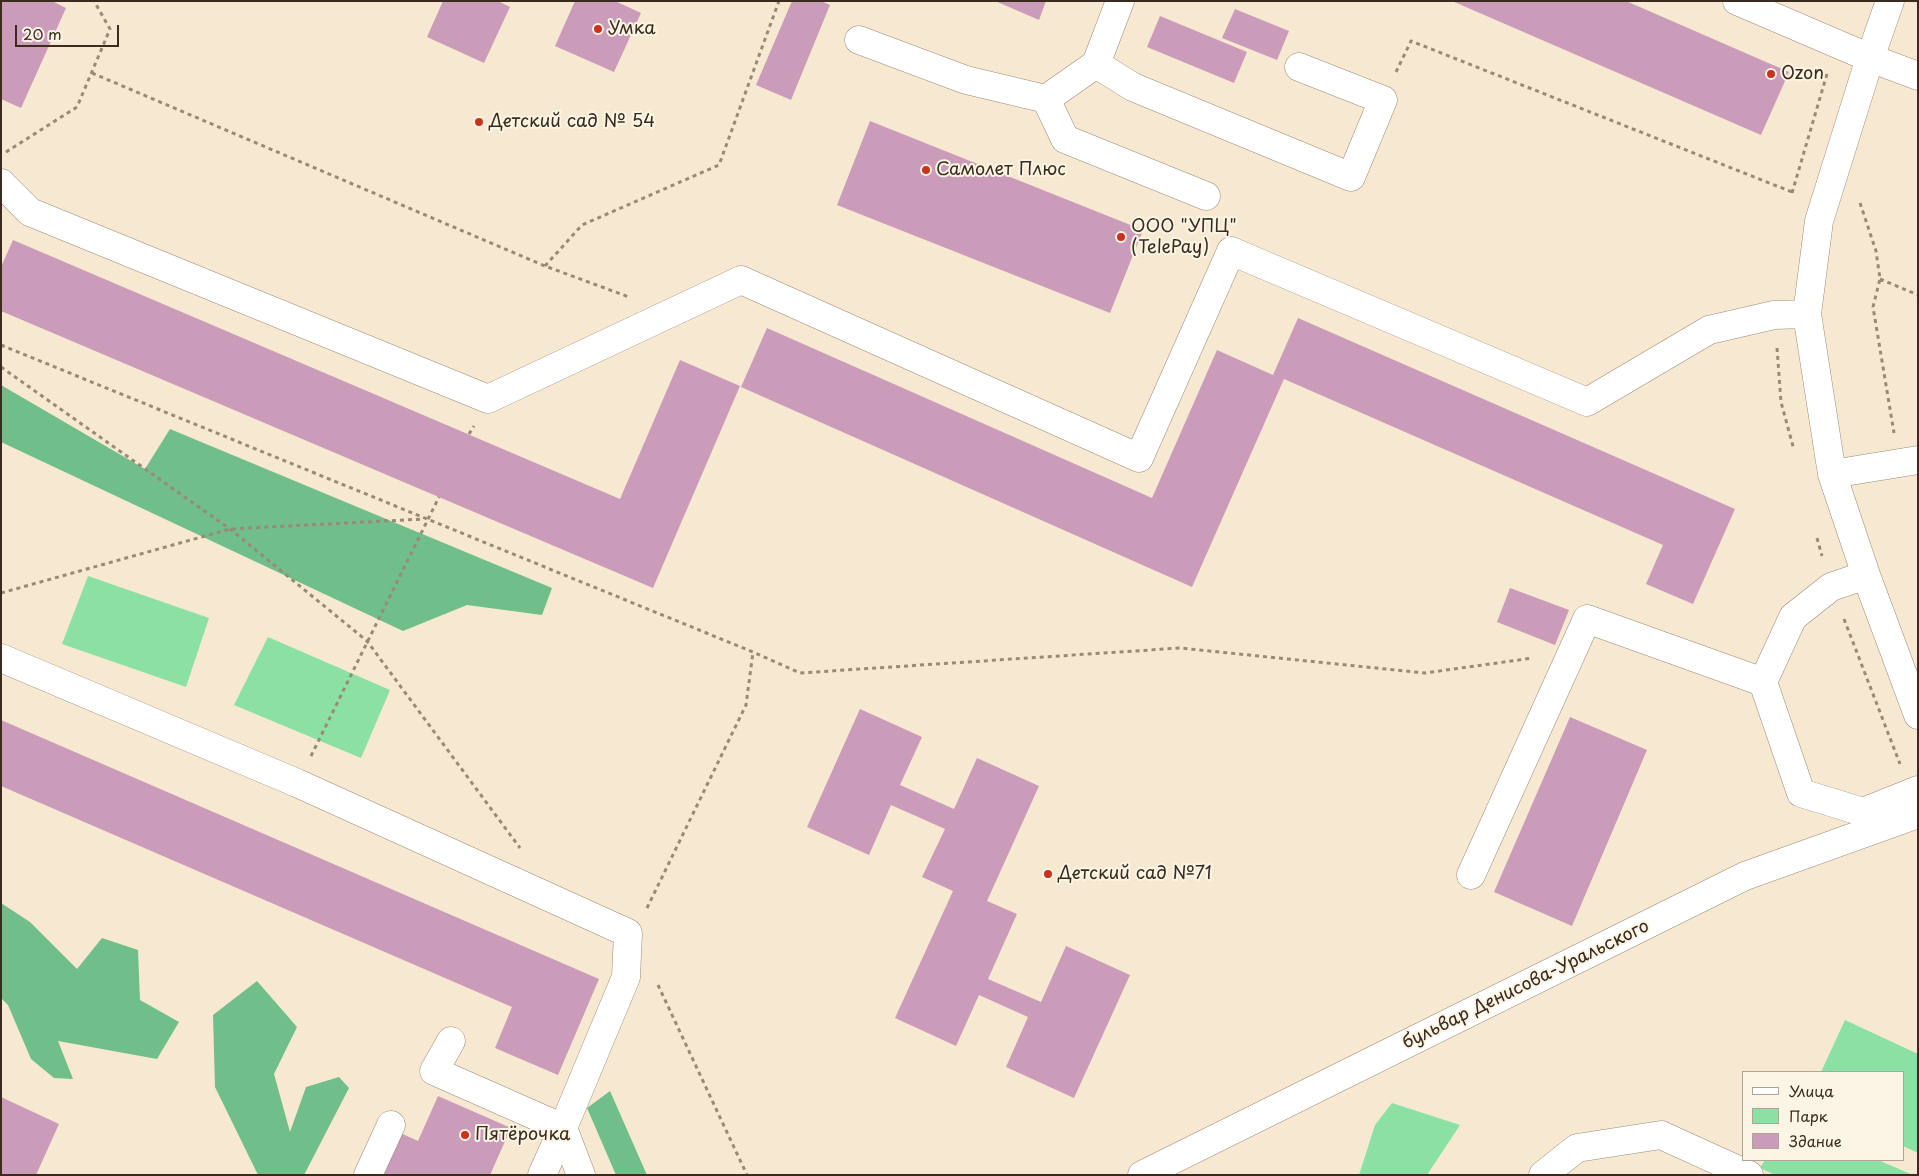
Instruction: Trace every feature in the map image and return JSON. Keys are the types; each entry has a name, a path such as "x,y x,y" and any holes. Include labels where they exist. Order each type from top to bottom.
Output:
{"street":[{"path":"859,40 966,80 1046,98 1096,64 1120,1"},
{"path":"1737,1 1870,58 1918,76"},
{"path":"1890,1 1818,221 1807,314 1832,474 1866,574 1918,715"},
{"path":"1096,64 1133,87 1351,177 1383,100 1299,67"},
{"path":"1046,98 1065,139 1206,196"},
{"path":"1,183 30,212 488,399 742,280 1139,458 1231,251 1587,402 1709,330 1774,315 1807,314"},
{"path":"1832,474 1908,461"},
{"path":"1866,574 1831,587 1793,617 1763,682 1801,793 1863,812 1918,790"},
{"path":"1471,874 1587,619 1763,682"},
{"path":"1,658 297,783 628,933 626,977 542,1175"},
{"name":"бульвар Денисова-Уральского","path":"1142,1175 1745,876 1918,814"},
{"path":"451,1041 434,1071 562,1128 581,1175"},
{"path":"368,1175 391,1125"},
{"path":"1543,1175 1578,1148 1662,1135 1749,1175"}],"path":[{"path":"1,155 77,107 110,29 94,1"},
{"path":"545,266 582,225 719,165 778,1"},
{"path":"1383,100 1411,40 1792,192"},
{"path":"92,72 545,266 627,296 660,318"},
{"path":"1824,85 1826,94"},
{"path":"1857,194 1876,251 1880,279 1873,307 1908,461"},
{"path":"1880,279 1918,295"},
{"path":"1,345 753,652 800,673 1180,648 1425,673 1571,652"},
{"path":"1,367 230,529 367,641 525,854"},
{"path":"297,783 439,497"},
{"path":"1,593 230,529 427,519"},
{"path":"644,914 746,705 753,652"},
{"path":"658,982 747,1175"}],"green space":[{"path":"1,385 145,469 170,429 552,588 542,615 467,605 403,631 1,442"},
{"path":"88,576 209,618 186,687 62,644"},
{"path":"268,637 390,690 361,758 234,705"},
{"path":"1,903 30,922 77,969 102,938 138,950 140,1000 179,1022 157,1059 58,1041 73,1079 54,1078 31,1059 8,1005 1,998"},
{"path":"257,981 297,1027 274,1074 290,1132 306,1087 339,1077 349,1088 304,1175 258,1175 215,1087 213,1015"},
{"path":"1845,1020 1918,1054 1918,1153 1904,1146 1904,1071 1821,1071"},
{"path":"610,1091 647,1175 616,1175 587,1108"},
{"path":"1392,1103 1460,1125 1427,1175 1359,1175 1375,1125"},
{"path":"1764,1161 1880,1161 1913,1175 1775,1175 1760,1168"}],"building":[{"path":"1,1 52,1 66,8 21,108 1,99"},
{"path":"443,1 498,1 510,7 484,63 427,37"},
{"name":"Умка","path":"575,1 615,1 641,13 614,72 555,46"},
{"path":"792,1 821,1 830,5 791,100 756,85"},
{"path":"995,1 1046,1 1039,20"},
{"path":"1452,1 1626,1 1789,72 1761,135"},
{"path":"1235,9 1289,31 1277,60 1222,38"},
{"path":"1160,16 1247,52 1234,83 1147,47"},
{"path":"870,121 1143,230 1110,313 837,205"},
{"path":"13,240 620,499 680,360 740,386 653,588 1,311 1,267"},
{"path":"1298,318 1735,509 1693,604 1646,584 1663,545 1284,379 1192,587 741,387 767,328 1152,498 1217,350 1273,375"},
{"path":"1510,588 1569,610 1555,645 1497,622"},
{"path":"860,709 922,737 900,785 954,809 977,758 1039,786 987,901 1017,914 988,979 1041,1002 1066,946 1130,975 1074,1098 1006,1067 1028,1017 979,995 956,1046 895,1018 953,891 922,877 945,829 891,805 869,855 807,827"},
{"path":"1570,717 1647,750 1572,926 1494,892"},
{"path":"1,720 599,979 558,1075 495,1048 512,1007 1,786"},
{"name":"Пятёрочка","path":"438,1096 511,1128 490,1175 371,1175 392,1129 418,1141"},
{"path":"1,1097 59,1124 36,1175 1,1175"}],"place":[{"name":"Умка","path":"598,29"},
{"name":"Ozon","path":"1771,74"},
{"name":"Детский сад № 54","path":"479,122"},
{"name":"Самолет Плюс","path":"926,170"},
{"name":"ООО \"УПЦ\" (TelePay)","path":"1121,237"},
{"name":"Детский сад №71","path":"1048,874"},
{"name":"Пятёрочка","path":"465,1135"}]}
